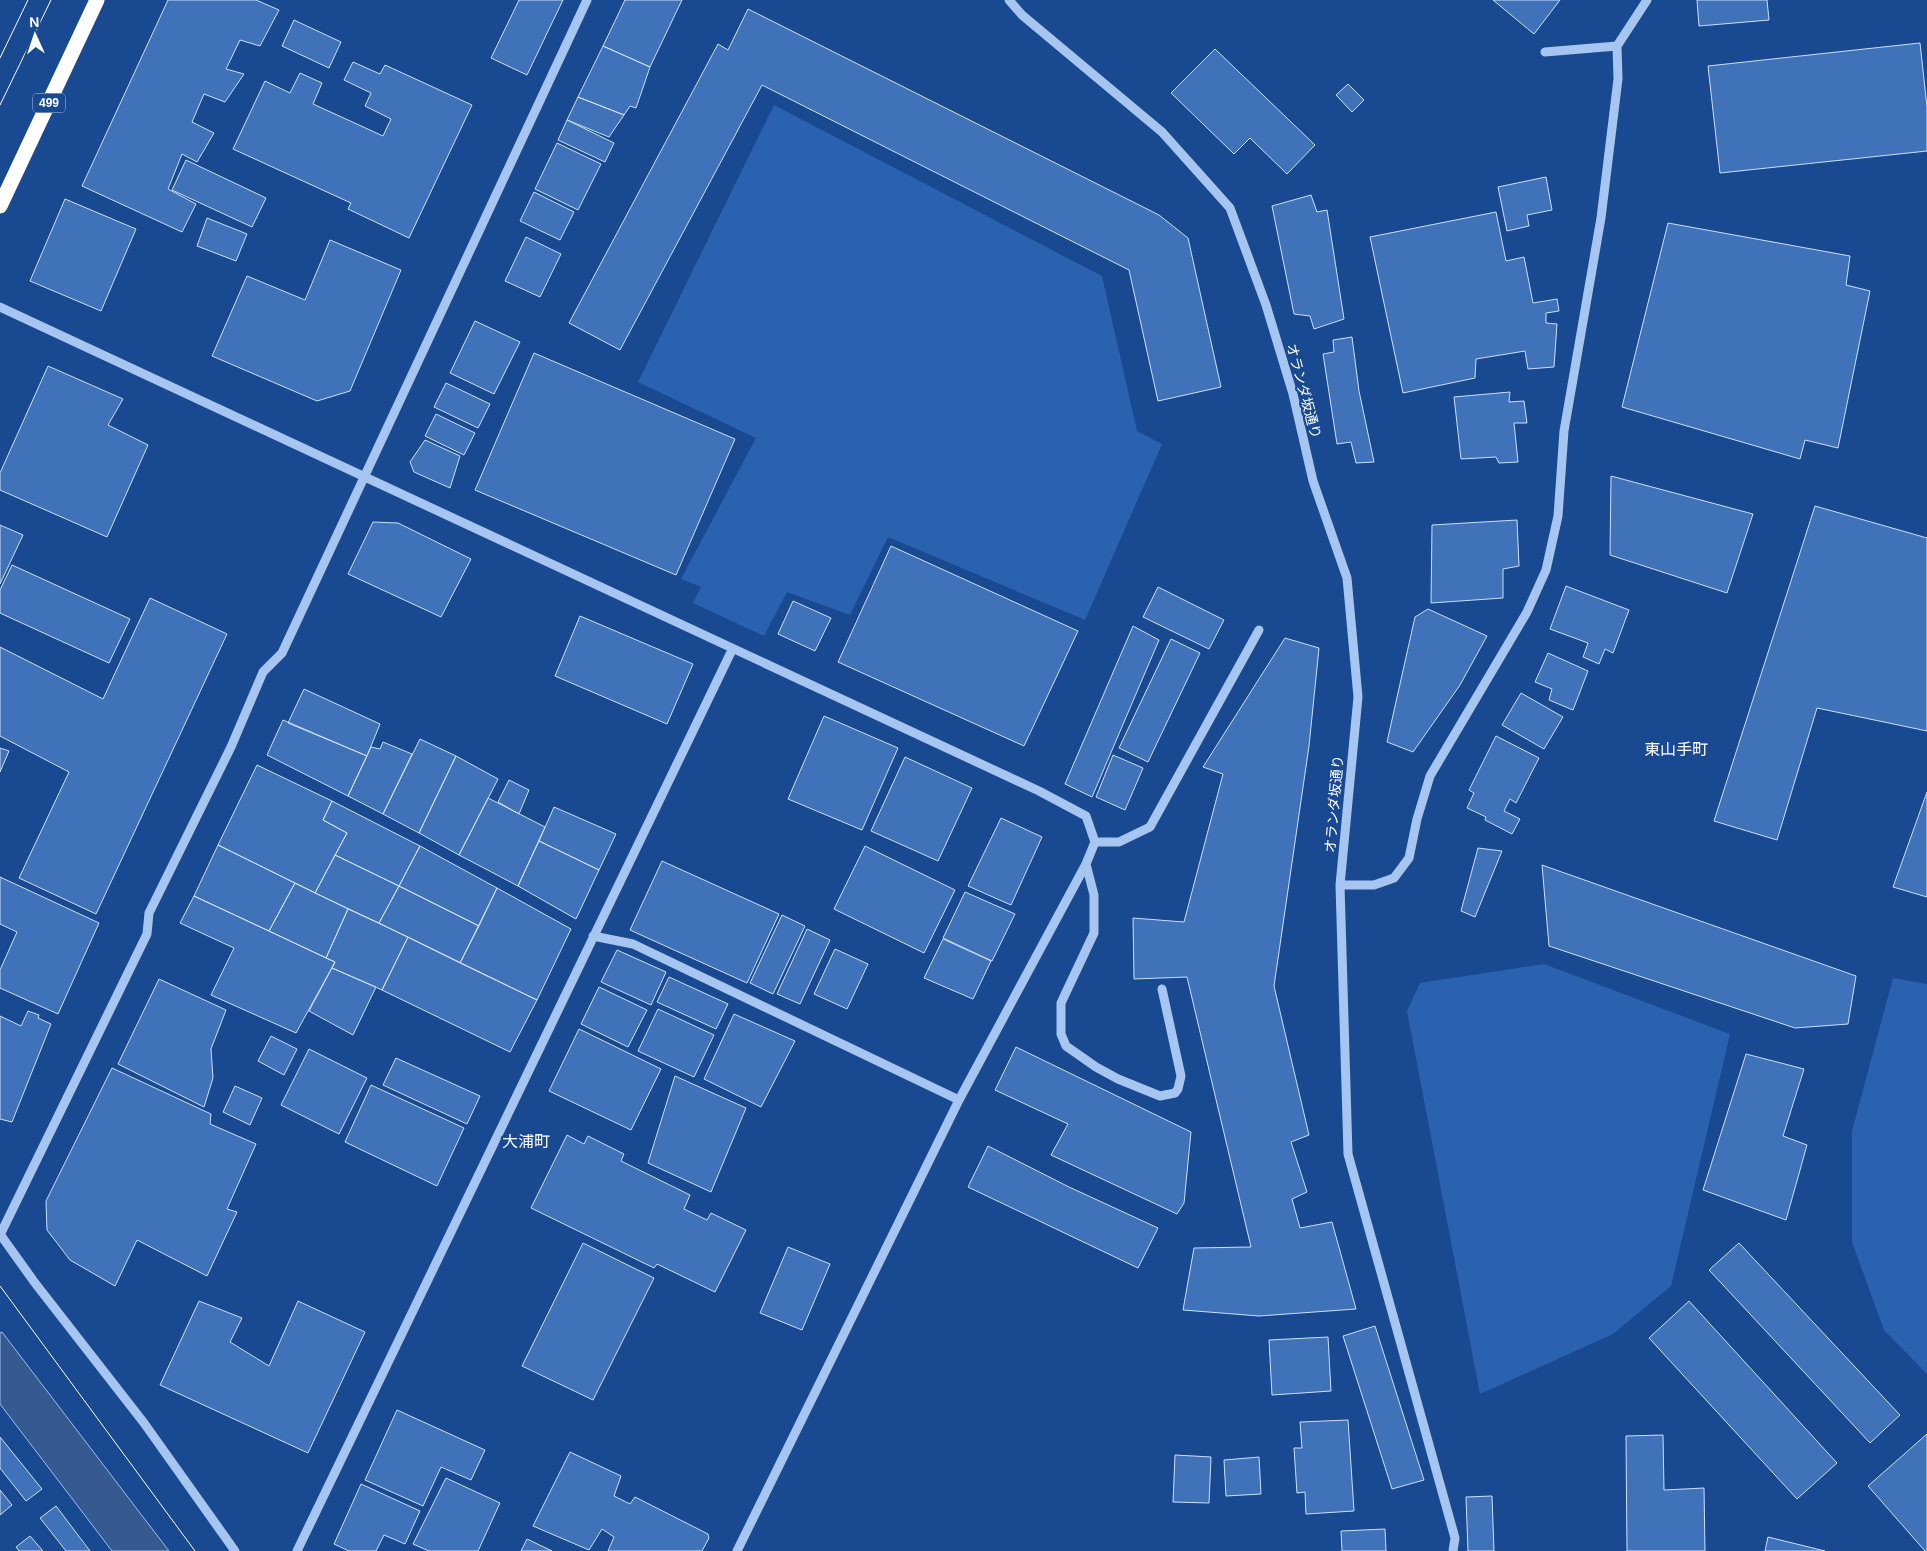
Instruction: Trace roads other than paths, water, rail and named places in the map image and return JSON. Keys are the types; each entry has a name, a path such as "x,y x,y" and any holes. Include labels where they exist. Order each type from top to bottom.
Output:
{"highway":[{"name":"499","path":"0,206 97,0"}],"street":[{"path":"235,1551 144,1423 35,1283 0,1234 147,934 149,913 231,747 263,672 282,653 587,0"},
{"name":"オランダ坂通り","path":"1009,0 1022,15 1162,132 1230,208 1266,305 1292,394 1313,481 1347,578 1358,697 1340,885 1348,1154 1455,1538 1453,1551"},
{"path":"1340,885 1374,885 1394,878 1409,858 1417,819 1430,776 1519,628 1546,570 1558,516 1564,431 1601,218 1618,79 1617,46 1647,0"},
{"path":"1544,52 1617,46"},
{"path":"0,307 732,650 1030,787 1086,816 1095,842 1086,864 959,1100 738,1551"},
{"path":"1095,842 1119,842 1150,827 1259,630"},
{"path":"297,1551 732,650"},
{"path":"1086,864 1094,895 1094,933 1061,1003 1061,1034 1066,1046 1096,1067 1146,1092 1160,1096 1175,1093 1181,1076 1162,989"},
{"path":"594,936 633,944 959,1100"}],"tram line":[{"path":"0,58 28,0"},
{"path":"0,105 51,0"},
{"path":"0,1286 195,1551"}],"district":[{"name":"東山手町","path":"1676,749"},
{"name":"大浦町","path":"526,1141"}]}
